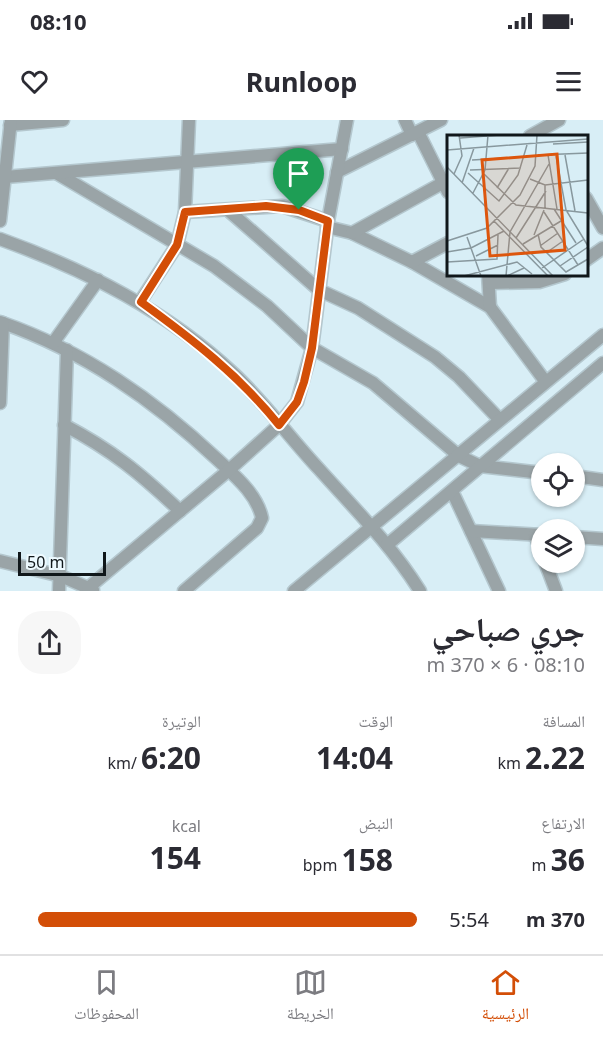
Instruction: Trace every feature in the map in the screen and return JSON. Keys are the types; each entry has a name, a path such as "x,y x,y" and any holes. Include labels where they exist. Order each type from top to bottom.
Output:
{"street":[{"path":"0,221 11,123 63,120"},
{"path":"141,302 177,245 185,212 189,120"},
{"path":"0,561 61,576 91,589 279,425 297,402 312,348 328,224 347,120"},
{"path":"352,233 447,185 405,120"},
{"path":"337,172 441,120"},
{"path":"535,135 550,132 559,120"},
{"path":"5,177 342,149"},
{"path":"58,174 214,266 267,306 312,348 373,383 459,456 480,465 531,471"},
{"path":"588,202 603,228"},
{"path":"185,212 282,206 352,233 412,262 490,307 545,381"},
{"path":"228,210 319,290 358,308 418,345 459,378 499,419"},
{"path":"0,239 66,263 141,302 209,352 258,398 279,425 373,529 420,591"},
{"path":"412,262 447,244"},
{"path":"588,259 603,248"},
{"path":"490,307 489,279 539,282 560,276"},
{"path":"53,343 98,280"},
{"path":"0,403 2,323 53,343 111,375 171,417 229,470 260,508 261,523 184,591"},
{"path":"294,591 373,529 499,419 603,335"},
{"path":"59,591 67,350"},
{"path":"387,546 603,363"},
{"path":"64,425 99,443 131,465 180,511"},
{"path":"585,478 603,480"},
{"path":"452,491 499,591"},
{"path":"471,531 531,535"},
{"path":"585,538 603,539"},
{"path":"549,573 556,591"}],"route":[{"path":"266,206 282,206 299,210 328,221 312,348 304,382 297,402 279,425 258,398 235,375 209,352 141,302 165,268 177,245 185,212 266,206"}]}
